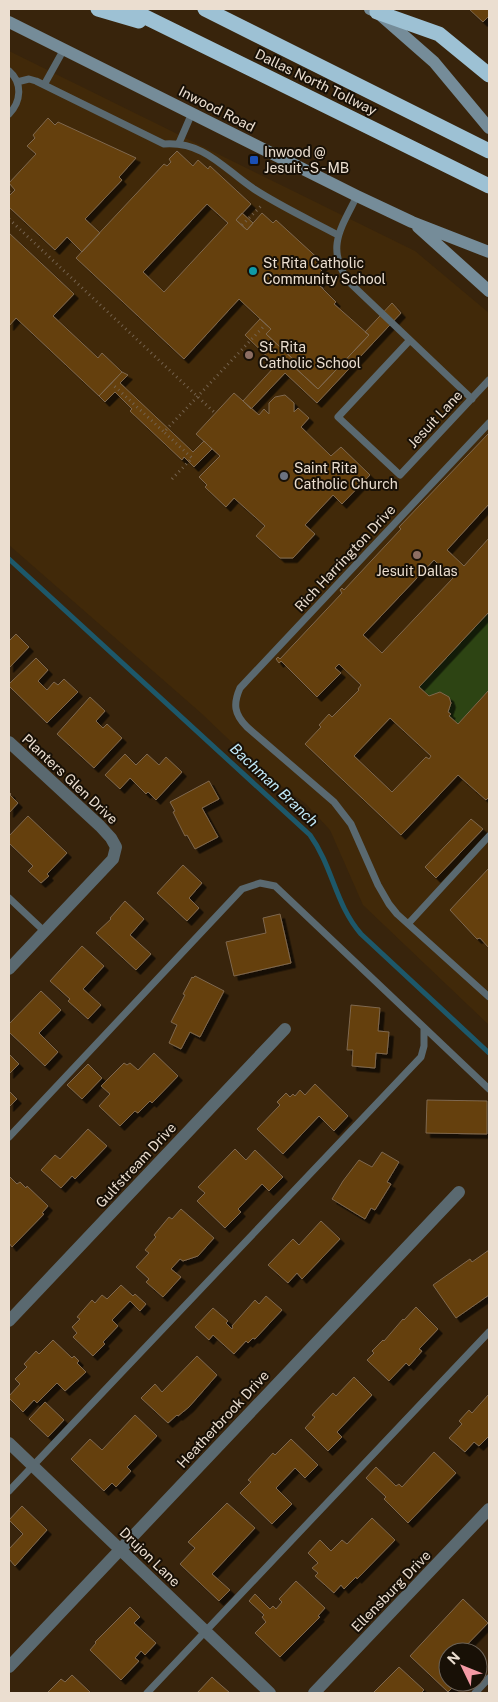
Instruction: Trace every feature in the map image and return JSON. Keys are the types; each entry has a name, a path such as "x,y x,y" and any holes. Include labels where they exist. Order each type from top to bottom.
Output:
{"highway":[{"path":"98,9 176,32"},
{"name":"Dallas North Tollway","path":"129,9 489,186"},
{"path":"374,10 439,34 489,75"},
{"name":"Dallas North Tollway","path":"211,11 489,152"}],"main road":[{"path":"374,10 434,62 489,128"},
{"name":"Inwood Road","path":"9,22 357,196 412,222 489,252"},
{"name":"Inwood Road","path":"412,222 489,291"}],"street":[{"name":"Planters Glen Drive","path":"9,742 111,838 116,847 113,859 44,931"},
{"path":"9,969 44,931"},
{"name":"Gulfstream Drive","path":"9,1321 285,1029"},
{"name":"Heatherbrook Drive","path":"9,1667 459,1192"},
{"name":"Drujon Lane","path":"9,1443 270,1693"},
{"name":"Ellensburg Drive","path":"314,1693 489,1509"}],"lane":[{"path":"44,84 64,49"},
{"path":"9,71 17,82 19,92 18,101 9,114"},
{"path":"17,82 29,79 44,84 164,144 179,143 200,150 216,158 253,188 338,235"},
{"path":"179,143 192,113"},
{"path":"357,196 338,235 337,248 342,272 349,282 472,399"},
{"name":"Jesuit Lane","path":"410,340 338,417 400,475 489,380"},
{"name":"Rich Harrington Drive","path":"408,924 397,914 383,894 356,834 344,813 326,794 241,721 236,714 235,708 240,688 489,423"},
{"path":"489,836 408,924 489,997"},
{"path":"9,1137 242,889 260,883 275,886 489,1089"},
{"path":"9,898 44,931"},
{"path":"9,1492 421,1057 424,1046 424,1028"},
{"path":"147,1693 489,1332"},
{"path":"475,1693 489,1678"}],"path":[{"path":"9,191 12,188"},
{"path":"242,225 262,205 270,209"},
{"path":"9,219 215,413"},
{"path":"322,288 334,275"},
{"path":"164,432 266,324"},
{"path":"111,384 192,458 172,479"}],"shaded area":[{"name":"St. Rita Catholic School","path":"9,51 415,251 489,313 489,1025 363,905 330,830 305,803 266,775 201,713 9,545"}],"green space":[{"path":"488,613 489,690 458,724 449,716 451,714 447,711 451,703 449,697 440,692 429,696 419,687"}],"building":[{"path":"469,9 489,9 489,16 483,22"},
{"path":"48,118 55,125 58,122 136,158 119,177 122,180 85,219 100,233 82,252 67,237 55,250 9,207 9,196 15,190 9,183 36,154 27,146 35,138 33,135"},
{"name":"St Rita Catholic Community School","path":"177,151 193,166 198,160 208,169 210,166 251,204 236,220 247,230 262,213 273,223 276,220 324,264 320,269 326,275 318,284 336,302 334,304 369,335 318,389 290,363 294,360 266,334 271,329 239,299 184,359 76,258 164,164 167,166 171,162 169,159","holes":["207,204 228,223 164,292 143,272"]},
{"path":"242,213 253,223 247,230 236,220"},
{"path":"9,233 74,294 53,316 98,358 102,353 122,372 99,396 16,318 9,326"},
{"path":"392,303 401,313 317,403 285,373 251,409 243,401 276,365 245,335 260,319 271,329 266,334 294,360 290,363 318,389 369,335 365,332"},
{"path":"122,372 128,375 120,383 193,452 204,441 212,449 194,467 184,457 182,460 130,411 132,409 115,392 105,402 99,396"},
{"name":"Saint Rita Catholic Church","path":"234,393 259,415 264,409 269,414 269,403 275,397 285,395 294,403 294,412 298,408 309,418 301,427 331,456 341,447 370,475 342,504 333,495 305,525 315,534 293,558 280,558 256,536 265,526 234,498 226,507 205,487 207,485 199,477 220,456 196,434"},
{"path":"489,433 489,504 447,550 464,566 489,538 489,614 419,687 429,696 440,692 449,697 451,703 448,712 451,714 449,716 458,724 489,690 489,797 486,800 458,775 401,835 305,744 321,727 319,725 329,714 332,717 359,690 361,685 339,664 335,668 341,673 317,697 281,661 279,663 276,659 278,657 280,659 342,593 340,590 342,588 344,590 401,529 399,527","holes":["434,560 453,578 382,653 363,635","390,718 431,756 429,759 426,757 392,792 354,756"]},
{"path":"16,634 29,647 9,668 9,641"},
{"path":"36,658 48,670 38,681 47,690 54,682 58,685 64,679 78,692 47,723 9,686"},
{"path":"90,697 105,711 96,721 103,728 107,724 122,738 94,768 57,734"},
{"path":"125,754 136,765 147,754 159,765 166,757 182,772 156,800 148,792 146,794 130,778 120,789 105,775"},
{"path":"209,781 219,799 202,808 218,837 195,849 187,835 185,836 170,802"},
{"path":"9,792 18,803 9,813"},
{"path":"28,816 67,853 41,883 28,871 33,866 9,843 9,836"},
{"path":"471,819 483,829 436,878 425,867"},
{"path":"183,865 202,883 189,898 199,908 187,921 157,893"},
{"path":"489,868 489,948 480,938 477,939 450,910"},
{"path":"125,901 144,919 130,935 151,954 136,970 96,933 111,919"},
{"path":"280,914 291,963 234,976 226,942 266,933 263,918"},
{"path":"82,946 104,966 83,989 101,1005 88,1019 50,981"},
{"path":"195,976 224,991 200,1037 190,1032 181,1049 169,1043 177,1025 171,1022 185,995 183,994 192,977"},
{"path":"41,991 61,1010 39,1033 58,1052 45,1066 9,1032 9,1024"},
{"path":"351,1005 380,1008 378,1031 389,1032 387,1054 376,1053 375,1068 352,1066 353,1050 347,1050"},
{"path":"154,1053 178,1076 152,1103 150,1101 138,1113 135,1111 120,1126 99,1106 110,1094 101,1086 124,1063 127,1065 130,1063 138,1070"},
{"path":"9,1054 19,1064 9,1074"},
{"path":"88,1064 102,1078 82,1099 67,1085"},
{"path":"315,1084 348,1116 334,1131 319,1116 283,1154 257,1129 280,1105 277,1102 286,1093 290,1097 293,1094 295,1096 300,1090 305,1095"},
{"path":"9,1091 17,1099 9,1107"},
{"path":"427,1100 487,1101 487,1134 426,1133"},
{"path":"88,1129 107,1146 75,1179 72,1176 61,1188 41,1170 55,1155 60,1159"},
{"path":"235,1149 246,1160 255,1150 283,1177 269,1191 262,1184 238,1209 241,1212 225,1228 197,1201 205,1193 198,1187"},
{"path":"382,1152 399,1162 387,1182 391,1184 375,1210 371,1208 365,1219 332,1199 359,1160 372,1167"},
{"path":"10,1177 17,1184 20,1182 26,1188 27,1186 48,1206 42,1213 44,1214 12,1247 9,1243"},
{"path":"181,1209 214,1238 198,1256 183,1261 180,1259 171,1269 181,1277 163,1297 146,1282 149,1279 136,1267 149,1253 145,1250 156,1237 154,1235 169,1217 172,1219"},
{"path":"321,1221 340,1239 302,1279 297,1273 288,1283 268,1265 293,1239 299,1245"},
{"path":"489,1250 489,1295 456,1318 433,1285 470,1259 472,1262"},
{"path":"121,1285 146,1304 140,1311 130,1301 112,1320 118,1326 103,1342 105,1344 93,1356 73,1337 77,1333 72,1327 80,1319 77,1317 92,1300 95,1303 102,1295 107,1299"},
{"path":"266,1296 282,1310 255,1339 253,1338 248,1343 246,1341 234,1354 213,1335 209,1340 195,1327 213,1308 228,1321 226,1323 232,1329 232,1326 255,1300 259,1304"},
{"path":"416,1307 438,1329 419,1349 422,1351 409,1366 406,1363 389,1381 367,1360 374,1353 372,1351"},
{"path":"53,1340 72,1358 74,1356 79,1361 77,1363 86,1372 65,1391 57,1383 37,1403 34,1400 23,1412 9,1398 20,1384 15,1379 27,1367 24,1364 36,1351 39,1354"},
{"path":"197,1356 217,1375 189,1407 168,1423 141,1398 155,1384 162,1392"},
{"path":"354,1377 372,1395 337,1432 342,1437 328,1451 305,1428 315,1417 312,1415 333,1393 336,1396"},
{"path":"489,1394 489,1436 479,1446 474,1442 465,1452 449,1438 462,1424 459,1421 469,1410 472,1413"},
{"path":"45,1402 64,1420 48,1437 29,1419"},
{"path":"135,1415 157,1436 127,1467 131,1471 116,1487 112,1483 104,1491 71,1459 90,1439 102,1450"},
{"path":"291,1439 318,1465 305,1478 295,1468 276,1488 292,1504 272,1524 240,1493 251,1482 248,1480 273,1453 275,1455"},
{"path":"434,1452 456,1473 408,1523 384,1499 386,1497 366,1478 376,1467 396,1486 399,1484 402,1487"},
{"path":"227,1503 255,1528 212,1574 230,1590 219,1601 180,1564 195,1548 188,1542"},
{"path":"22,1506 47,1530 15,1566 9,1559 9,1549 23,1534 9,1520"},
{"path":"372,1518 395,1540 357,1579 356,1577 344,1589 341,1585 334,1593 315,1576 318,1573 312,1568 318,1563 308,1553 320,1540 331,1551 342,1540 347,1544"},
{"path":"296,1581 325,1608 318,1616 320,1617 280,1657 255,1633 266,1622 262,1617 264,1615 249,1601 255,1594 270,1609 273,1606 276,1609 282,1602 279,1599"},
{"path":"463,1599 488,1623 470,1642 438,1642 438,1683 410,1656"},
{"path":"130,1607 140,1617 134,1623 156,1643 145,1655 141,1651 135,1658 139,1661 121,1680 90,1650 95,1642"},
{"path":"399,1667 424,1690 421,1693 373,1693"},
{"path":"72,1675 91,1693 47,1693 61,1679 65,1682"},
{"path":"212,1677 214,1679 230,1693 197,1693"}],"waterway":[{"name":"Bachman Branch","path":"9,559 310,835 318,847 345,910 361,934 489,1053"}],"place":[{"name":"Inwood @ Jesuit - S - MB","path":"254,160"},
{"name":"St Rita Catholic Community School","path":"253,271"},
{"name":"St. Rita Catholic School","path":"249,355"},
{"name":"Saint Rita Catholic Church","path":"284,476"},
{"name":"Jesuit Dallas","path":"417,555"}]}
